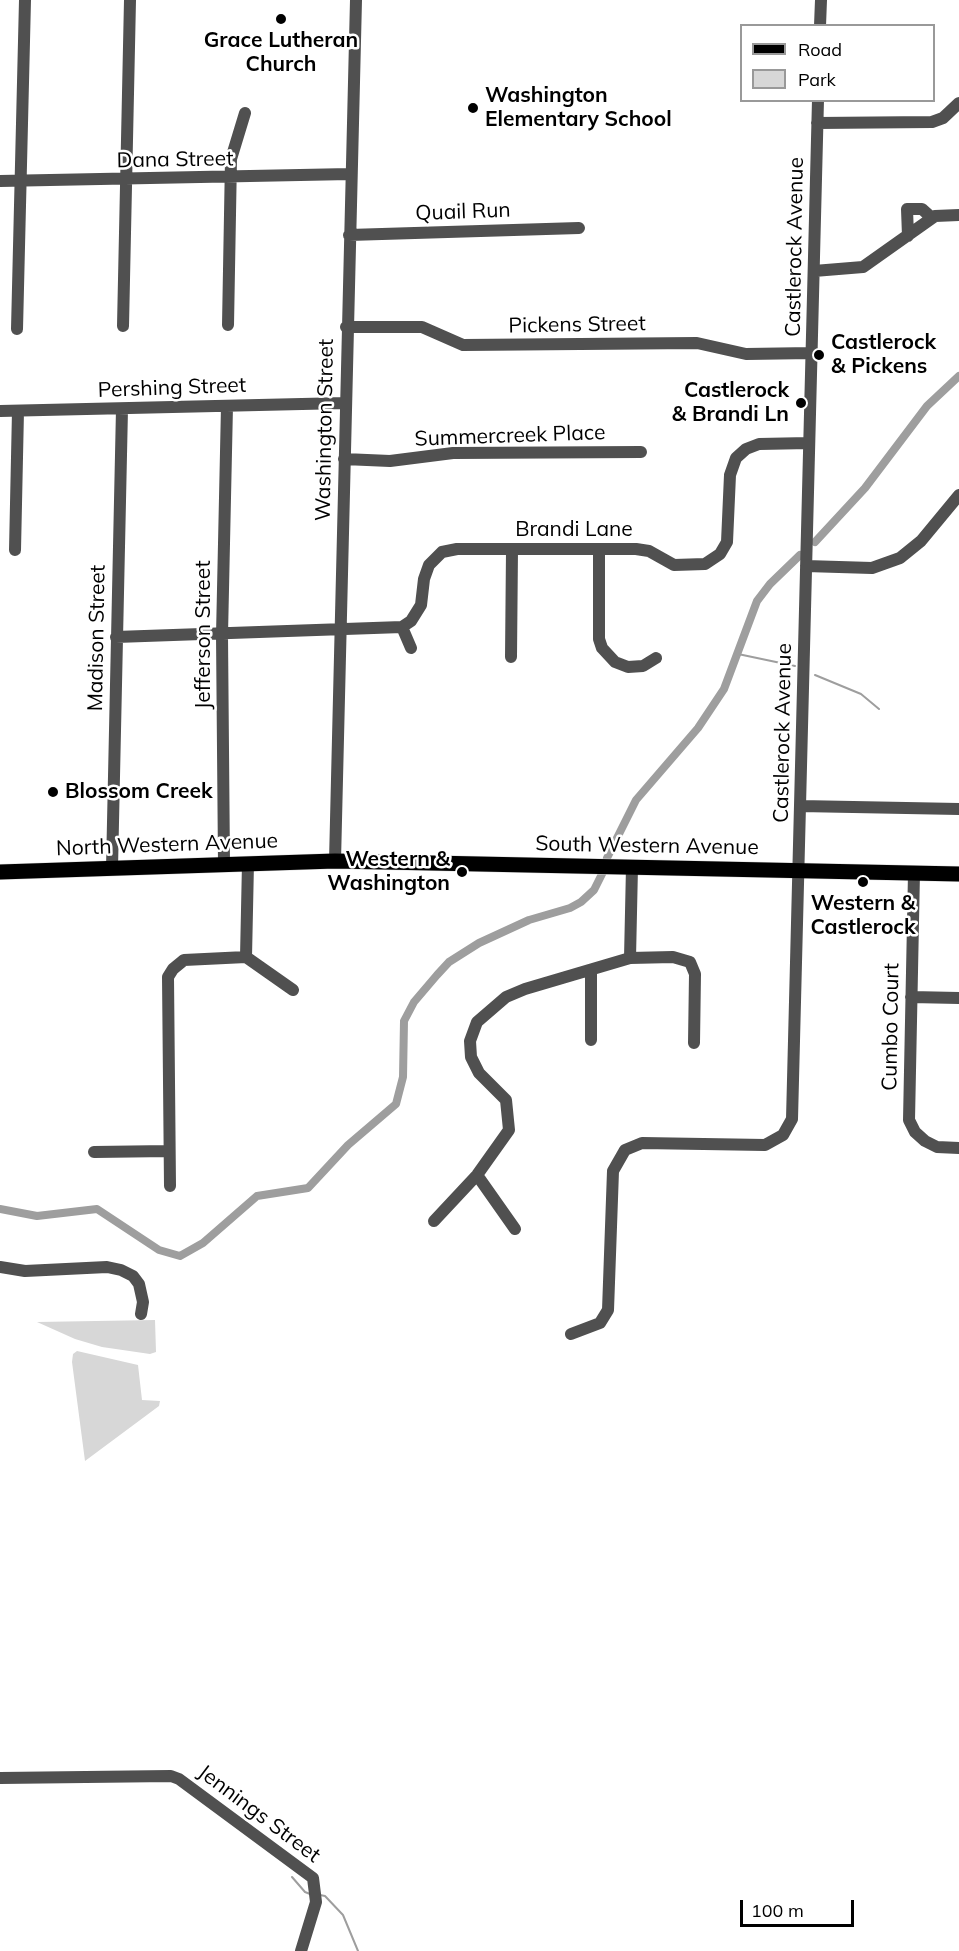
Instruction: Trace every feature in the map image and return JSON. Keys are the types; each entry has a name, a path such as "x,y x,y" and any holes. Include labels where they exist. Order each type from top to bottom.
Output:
{"main road":[{"name":"North Western Avenue","path":"0,872 335,861"},
{"name":"South Western Avenue","path":"335,861 959,874"}],"street":[{"path":"17,329 25,0"},
{"path":"123,326 130,0"},
{"name":"Washington Street","path":"335,861 346,327 356,0"},
{"path":"820,0 820,24"},
{"name":"Castlerock Avenue","path":"571,1334 600,1323 608,1310 613,1171 625,1150 642,1143 765,1145 783,1135 788,1128 793,1096 818,102"},
{"path":"818,123 932,122 943,118 959,103"},
{"path":"228,325 232,154 245,113"},
{"name":"Dana Street","path":"0,181 350,174"},
{"path":"908,236 907,209 922,209 932,218"},
{"path":"814,271 863,267 932,218 959,215"},
{"name":"Quail Run","path":"349,235 579,228"},
{"name":"Pickens Street","path":"346,327 422,327 463,345 697,343 746,354 812,353"},
{"name":"Pershing Street","path":"0,411 345,403"},
{"name":"Jefferson Street","path":"224,864 222,635 227,406"},
{"name":"Madison Street","path":"112,868 122,409"},
{"path":"15,550 18,411"},
{"name":"Brandi Lane","path":"402,627 419,609 427,569 439,554 457,549 646,550 670,564 699,566 710,562 724,549 729,535 730,475 736,458 746,449 759,444 809,444"},
{"name":"Summercreek Place","path":"344,459 390,461 453,453 641,452"},
{"path":"806,566 872,568 900,558 921,541 959,495"},
{"path":"599,549 599,639 602,648 615,662 628,667 644,666 656,658"},
{"path":"511,657 512,550"},
{"path":"116,637 320,632 341,628 402,627 411,648"},
{"path":"800,806 959,808"},
{"path":"246,957 248,863"},
{"path":"630,958 632,867"},
{"name":"Cumbo Court","path":"914,873 909,1120 915,1132 925,1141 937,1147 959,1148"},
{"path":"170,1186 168,977 172,969 184,960 246,957 293,990"},
{"path":"434,1221 477,1175 506,1137 510,1121 506,1100 474,1065 470,1041 477,1022 506,997 525,989 630,958 673,957 690,962 695,974 694,1043"},
{"path":"591,970 591,1040"},
{"path":"911,997 959,998"},
{"path":"94,1152 169,1151"},
{"path":"477,1175 515,1229"},
{"path":"0,1267 25,1271 99,1267 121,1270 133,1276 139,1284 143,1302 141,1314"},
{"name":"Jennings Street","path":"0,1778 177,1778 313,1878 316,1902 301,1951"}],"green space":[{"path":"155,1320 156,1352 150,1354 102,1347 75,1339 37,1322"},
{"path":"77,1351 138,1365 142,1400 160,1401 159,1406 85,1461 72,1362 73,1354"}],"waterway":[{"path":"815,542 865,488 927,406 959,376"},
{"path":"607,858 636,800 698,728 724,689 757,601 770,584 800,555"},
{"path":"738,654 795,666"},
{"path":"815,675 861,694 879,709"},
{"path":"0,1209 37,1216 97,1209 159,1250 180,1256 203,1243 257,1196 308,1188 348,1145 396,1104 403,1077 404,1021 414,1002 449,962 479,943 529,920 570,908 581,902 594,890 603,872"},
{"path":"292,1877 305,1892 310,1894"},
{"path":"320,1895 325,1896 343,1915 358,1951"}],"place":[{"name":"Grace Lutheran Church","path":"281,19"},
{"name":"Washington Elementary School","path":"473,108"},
{"name":"Castlerock & Pickens","path":"819,355"},
{"name":"Castlerock & Brandi Ln","path":"801,403"},
{"name":"Blossom Creek","path":"53,792"},
{"name":"Western & Washington","path":"462,872"},
{"name":"Western & Castlerock","path":"863,882"}]}
